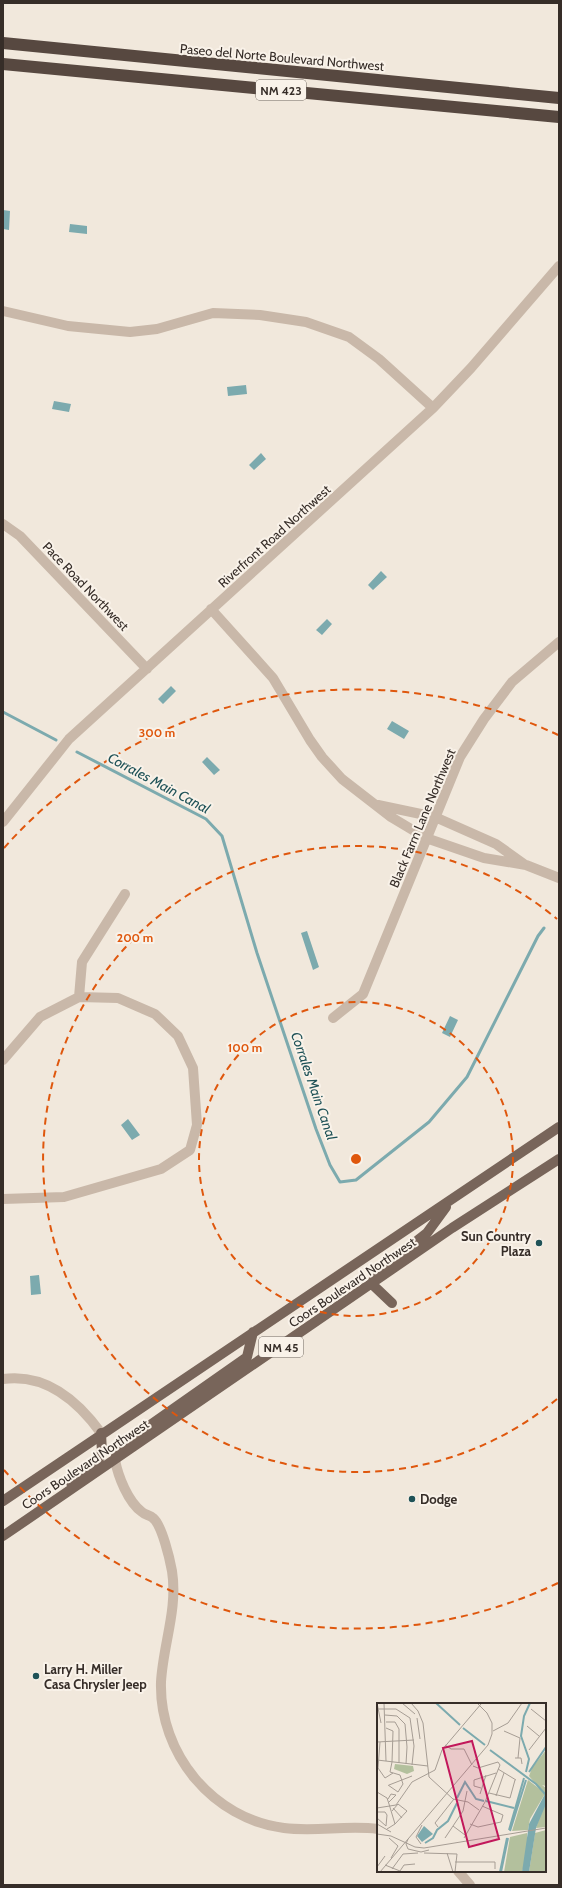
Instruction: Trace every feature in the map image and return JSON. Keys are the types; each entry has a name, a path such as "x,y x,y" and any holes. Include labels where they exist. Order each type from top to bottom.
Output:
{"highway":[{"name":"Paseo del Norte Boulevard Northwest","path":"3,44 559,98"},
{"name":"NM 423","path":"3,64 559,117"}],"main road":[{"name":"Coors Boulevard Northwest","path":"3,1501 101,1433 559,1127"},
{"name":"Coors Boulevard Northwest","path":"3,1536 452,1228 559,1159"},
{"path":"392,1303 372,1284 376,1273 427,1233 450,1201"},
{"path":"115,1460 119,1448 133,1437 247,1357 253,1332"},
{"path":"3,1529 96,1464 102,1453 101,1433"}],"street":[{"name":"Riverfront Road Northwest","path":"3,822 69,739 433,408 471,368 559,266"},
{"path":"3,311 68,326 130,332 157,329 213,313 260,315 306,322 350,336 379,359 433,408"},
{"name":"Pace Road Northwest","path":"3,524 20,536 147,669"},
{"path":"211,609 273,678 310,740 322,757 342,779 404,826 426,838 484,858 526,865 559,878"},
{"name":"Black Farm Lane Northwest","path":"332,1018 363,994 460,757 484,719 512,682 559,642"},
{"path":"376,805 435,817 496,844 526,865"},
{"path":"79,997 82,962 125,894"},
{"path":"3,1060 40,1017 79,997 118,998 155,1014 178,1036 194,1068 197,1125 190,1150 161,1169 64,1197 3,1199"},
{"path":"3,1379 27,1380 57,1390 81,1407 101,1433"},
{"path":"115,1460 125,1489 139,1510 153,1518 166,1546 174,1585 172,1611 162,1668 162,1706 171,1740 188,1770 204,1790 219,1803 240,1815 261,1823 296,1829 377,1829"},
{"path":"459,1872 470,1885"}],"water":[{"path":"3,210 10,211 9,230 3,229"},
{"path":"70,224 87,226 87,234 69,232"},
{"path":"246,385 247,394 228,396 227,387"},
{"path":"54,401 71,404 69,412 52,409"},
{"path":"261,453 266,459 254,470 249,465"},
{"path":"381,571 387,577 373,590 368,585"},
{"path":"327,619 332,624 322,635 316,630"},
{"path":"171,686 176,691 163,704 158,699"},
{"path":"392,721 409,731 404,739 387,729"},
{"path":"207,757 220,770 214,775 202,762"},
{"path":"307,931 319,967 313,970 301,933"},
{"path":"450,1016 458,1020 450,1037 442,1033"},
{"path":"128,1119 140,1135 132,1140 121,1125"},
{"path":"39,1275 41,1294 31,1295 30,1276"}],"waterway":[{"name":"Corrales Main Canal","path":"3,712 56,740"},
{"name":"Corrales Main Canal","path":"77,752 206,819 222,836 257,953 316,1129 330,1165 340,1182 356,1180 429,1122 467,1077 538,936 544,928"}],"place":[{"name":"Sun Country Plaza","path":"539,1243"},
{"name":"Dodge","path":"412,1499"},
{"name":"Larry H. Miller Casa Chrysler Jeep","path":"36,1676"}]}
